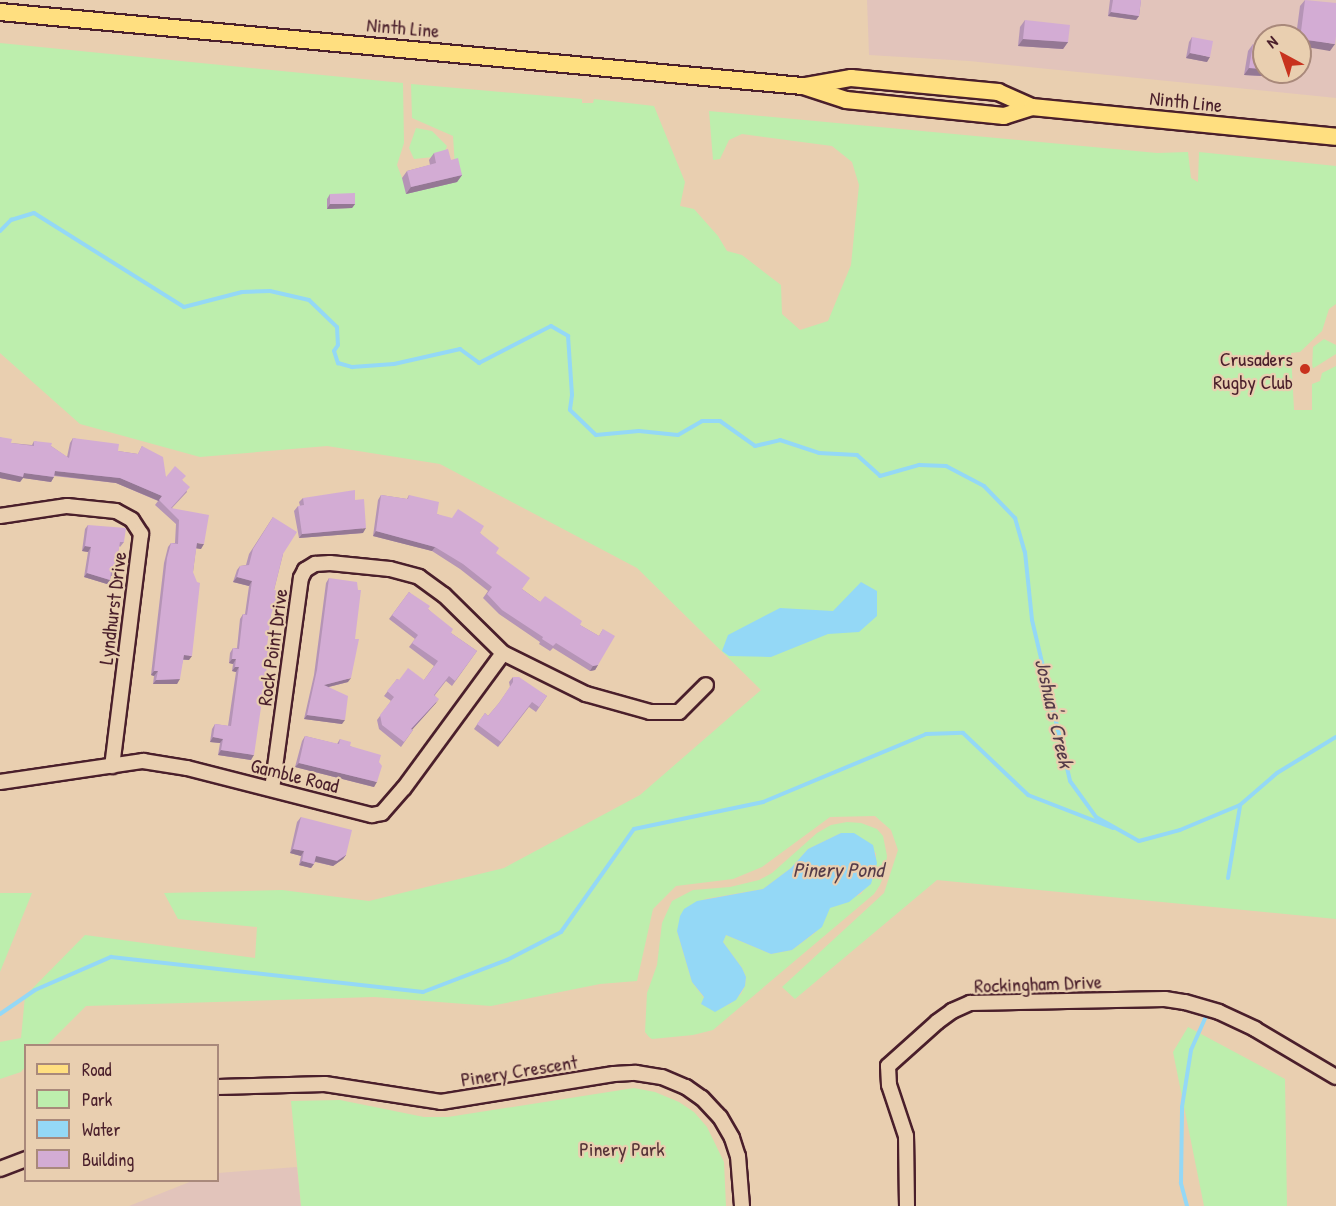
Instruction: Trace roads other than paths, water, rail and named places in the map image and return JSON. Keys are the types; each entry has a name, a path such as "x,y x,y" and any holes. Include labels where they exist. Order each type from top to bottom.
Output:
{"main road":[{"name":"Ninth Line","path":"0,12 803,86 846,100 1004,116 1032,107"},
{"name":"Ninth Line","path":"803,86 851,78 998,92 1032,107 1336,137"}],"street":[{"name":"Lyndhurst Drive","path":"0,516 66,506 116,511 132,520 141,534 112,766"},
{"name":"Rock Point Drive","path":"272,789 301,578 305,570 315,564 330,563 390,569 419,577 444,595 503,653 586,694 650,712 679,712 706,686"},
{"name":"Gamble Road","path":"0,782 142,761 165,763 372,814 382,813 405,788 503,653"},
{"name":"Rockingham Drive","path":"908,1206 906,1136 889,1085 888,1066 952,1011 970,1003 1165,999 1185,1002 1219,1012 1255,1029 1336,1077"},
{"name":"Pinery Crescent","path":"219,1087 325,1084 441,1102 614,1074 636,1073 662,1077 686,1087 702,1098 720,1117 732,1138 738,1156 742,1206"},
{"path":"0,1169 24,1160"}],"water":[{"path":"861,582 877,591 877,616 859,632 828,634 771,657 729,656 722,651 728,635 780,608 833,611"},
{"name":"Pinery Pond","path":"841,833 854,833 873,845 877,863 871,884 849,902 830,908 822,927 792,950 771,954 726,935 723,942 742,968 746,977 745,986 736,1000 715,1012 701,1004 704,997 692,982 677,931 684,909 697,901 763,889 791,868 808,849"}],"waterway":[{"name":"Joshua's Creek","path":"0,231 11,220 34,213 184,307 242,292 270,291 309,300 337,327 338,345 334,351 338,363 352,367 394,364 460,349 479,363 551,326 568,336 572,395 570,410 596,435 639,431 678,435 702,421 720,421 755,446 780,440 819,453 857,455 880,476 919,465 946,466 984,486 1015,518 1025,552 1032,620 1070,781 1096,817 1139,841 1180,830 1240,805 1277,773 1336,737"},
{"path":"0,1014 35,990 111,957 423,992 507,960 561,932 634,829 763,802 926,734 963,733 1028,795 1113,828"},
{"path":"1228,878 1240,806"},
{"path":"1187,1206 1181,1183 1182,1107 1191,1050 1205,1018"}],"place":[{"name":"Crusaders Rugby Club","path":"1305,369"}],"park label":[{"name":"Pinery Park","path":"622,1148"}]}
